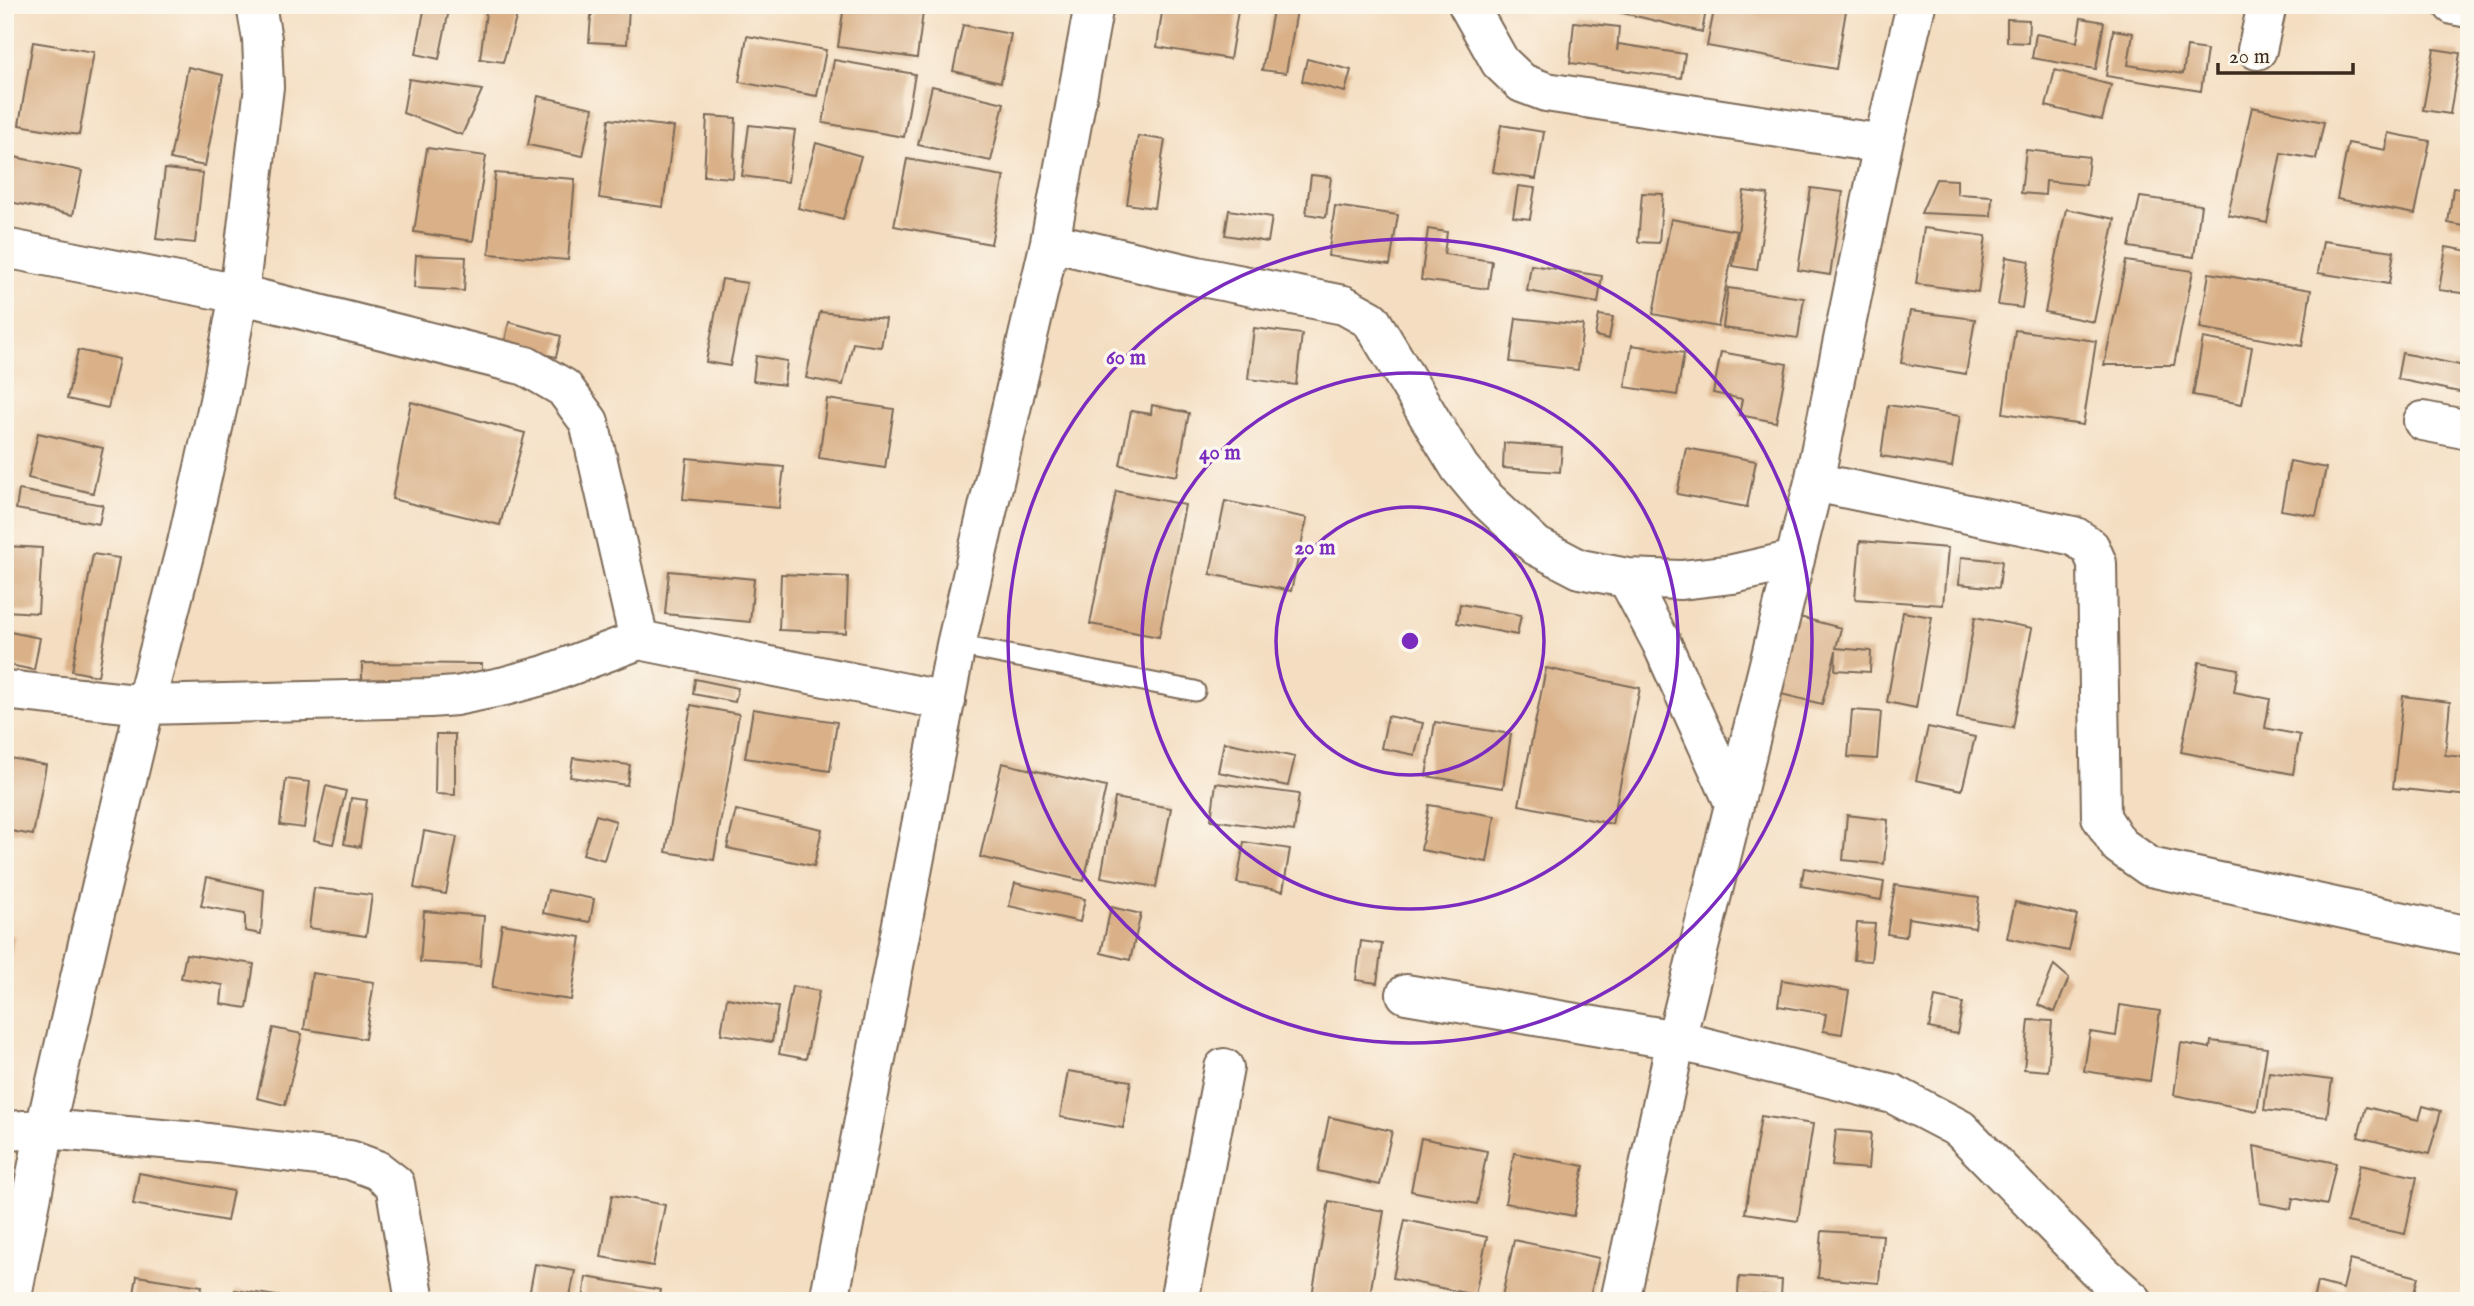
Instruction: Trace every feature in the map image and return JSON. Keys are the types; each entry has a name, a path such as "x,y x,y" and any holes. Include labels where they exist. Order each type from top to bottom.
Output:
{"street":[{"path":"11,1301 45,1129 219,401 239,294 264,88 262,39 257,5"},
{"path":"829,1301 956,645 1049,242 1094,5"},
{"path":"1468,5 1500,62 1522,83 1546,92 1883,144"},
{"path":"1620,1301 1676,1040 1814,482 1883,144 1916,5"},
{"path":"2257,50 2267,5"},
{"path":"2453,5 2469,8"},
{"path":"1049,242 1197,276 1344,304 1371,320 1460,468 1485,498 1536,546 1580,569 1626,578 1681,580 1733,574 1795,560"},
{"path":"5,248 239,294 526,366 564,388 589,422 639,640"},
{"path":"2423,421 2469,430"},
{"path":"1814,482 2074,537 2090,547 2097,563 2098,575 2101,817 2119,845 2150,867 2469,936"},
{"path":"1626,578 1661,642 1734,803"},
{"path":"5,690 145,705 456,696 545,675 639,640 946,701"},
{"path":"1406,994 1676,1040 1893,1094 1960,1129 2097,1269 2133,1301"},
{"path":"1179,1301 1224,1068"},
{"path":"5,1131 45,1129 209,1143 350,1160 377,1170 395,1184 415,1301"}],"lane":[{"path":"956,645 1195,691"}],"building":[{"path":"425,5 450,5 439,59 416,54"},
{"path":"487,5 520,5 503,62 480,59"},
{"path":"597,5 629,5 627,44 589,42 591,16"},
{"path":"844,5 924,5 917,58 838,47"},
{"path":"1163,5 1239,5 1230,59 1157,47"},
{"path":"1274,5 1298,5 1286,73 1262,70"},
{"path":"1590,5 1707,5 1702,32"},
{"path":"1715,5 1847,5 1836,69 1707,46"},
{"path":"2123,5 2182,5 2181,13"},
{"path":"2081,18 2104,22 2096,69 2032,58 2036,34 2077,42"},
{"path":"2007,19 2029,20 2028,43 2007,42"},
{"path":"1574,22 1619,27 1617,51 1618,44 1685,54 1681,78 1570,63"},
{"path":"963,25 1011,34 1001,82 953,71"},
{"path":"2113,30 2133,33 2128,65 2183,74 2187,47 2207,50 2201,91 2106,76"},
{"path":"747,36 826,50 817,96 739,82"},
{"path":"33,42 94,52 79,135 19,125"},
{"path":"2434,49 2460,53 2450,114 2423,110"},
{"path":"1307,59 1351,70 1345,92 1302,81"},
{"path":"834,60 915,74 904,137 823,123"},
{"path":"188,67 223,75 205,166 170,159"},
{"path":"2055,70 2111,85 2102,120 2046,106"},
{"path":"409,79 482,90 462,135 403,113"},
{"path":"932,86 1004,103 991,161 918,145"},
{"path":"538,96 593,108 583,156 528,145"},
{"path":"2252,107 2324,122 2316,159 2281,153 2267,223 2228,215"},
{"path":"707,116 736,118 733,178 704,176"},
{"path":"609,119 674,127 663,207 599,198"},
{"path":"749,125 795,130 788,182 742,176"},
{"path":"1501,125 1544,132 1536,179 1493,172"},
{"path":"2388,133 2430,141 2415,214 2337,199 2348,143 2386,150"},
{"path":"1138,136 1165,140 1154,208 1127,204"},
{"path":"816,143 861,156 843,219 798,208"},
{"path":"427,148 486,156 473,241 414,232"},
{"path":"2026,150 2089,157 2086,185 2046,181 2045,195 2021,193"},
{"path":"5,155 82,171 73,215 5,201"},
{"path":"907,159 1004,176 991,244 894,226"},
{"path":"165,169 203,173 195,243 156,239"},
{"path":"495,173 575,179 568,260 489,254"},
{"path":"1311,175 1331,177 1326,217 1306,214"},
{"path":"1936,179 1957,180 1957,194 1992,196 1991,216 1921,213"},
{"path":"1518,186 1535,188 1530,219 1513,217"},
{"path":"1811,188 1843,192 1830,275 1798,270"},
{"path":"2453,188 2469,190 2469,227 2448,223"},
{"path":"1744,191 1768,194 1757,270 1733,266"},
{"path":"1642,193 1663,194 1659,243 1638,242"},
{"path":"2140,197 2201,205 2194,257 2129,247"},
{"path":"1335,206 1398,215 1390,265 1328,256"},
{"path":"2066,209 2115,219 2094,322 2045,312"},
{"path":"1229,210 1272,217 1268,242 1225,235"},
{"path":"1671,219 1737,231 1718,327 1653,314"},
{"path":"1924,228 1986,236 1978,292 1916,284"},
{"path":"1428,229 1447,232 1444,254 1492,261 1488,289 1421,280"},
{"path":"2323,241 2394,251 2389,284 2318,273"},
{"path":"2446,247 2469,251 2469,294 2439,290"},
{"path":"416,255 466,257 464,291 414,288"},
{"path":"2006,257 2029,261 2022,308 1998,305"},
{"path":"2126,261 2193,271 2174,365 2104,365"},
{"path":"1531,265 1602,276 1598,303 1527,291"},
{"path":"2209,273 2311,290 2302,346 2200,328"},
{"path":"722,279 747,283 730,366 706,362"},
{"path":"1728,288 1804,298 1798,338 1723,328"},
{"path":"1910,311 1975,319 1966,374 1901,363"},
{"path":"820,312 886,319 881,347 853,343 843,385 806,378"},
{"path":"1599,315 1613,317 1609,339 1595,336"},
{"path":"1516,318 1583,325 1578,370 1510,362"},
{"path":"509,322 561,336 556,357 504,345"},
{"path":"1254,328 1302,334 1296,385 1248,379"},
{"path":"2015,330 2096,341 2083,425 2003,413"},
{"path":"2203,338 2252,347 2242,404 2193,395"},
{"path":"1632,345 1684,353 1677,395 1625,387"},
{"path":"78,350 119,359 108,408 67,399"},
{"path":"1721,352 1787,364 1776,422 1739,415 1742,399 1713,393"},
{"path":"2402,353 2469,367 2464,393 2397,379"},
{"path":"756,356 787,361 784,385 753,381"},
{"path":"5,385 11,386 7,410 5,410"},
{"path":"827,399 894,409 885,468 819,458"},
{"path":"411,402 525,433 500,525 392,499"},
{"path":"1152,405 1189,413 1177,476 1120,465 1131,411 1151,414"},
{"path":"1888,405 1960,416 1952,467 1881,456"},
{"path":"38,433 103,448 93,493 28,478"},
{"path":"1504,443 1562,447 1560,472 1503,468"},
{"path":"1686,448 1756,461 1747,507 1677,494"},
{"path":"687,458 784,467 779,508 683,499"},
{"path":"2290,461 2326,468 2316,516 2281,510"},
{"path":"19,490 103,505 99,524 16,509"},
{"path":"1116,491 1185,505 1159,637 1090,624"},
{"path":"1225,501 1307,518 1291,591 1210,574"},
{"path":"1860,541 1948,548 1943,605 1855,599"},
{"path":"5,546 42,548 38,613 5,611"},
{"path":"93,554 119,558 98,676 72,671"},
{"path":"1961,557 2002,561 1999,588 1959,584"},
{"path":"669,571 754,579 750,622 665,614"},
{"path":"781,574 848,577 846,633 779,630"},
{"path":"1460,604 1521,615 1517,635 1457,623"},
{"path":"1903,612 1932,617 1916,708 1887,702"},
{"path":"1788,614 1841,628 1836,648 1871,651 1870,672 1835,670 1836,651 1822,704 1769,691"},
{"path":"1975,617 2032,628 2013,728 1957,718"},
{"path":"5,631 40,638 34,670 5,664"},
{"path":"2199,662 2238,669 2234,692 2270,699 2265,728 2300,735 2293,774 2181,752"},
{"path":"362,663 482,664 481,687 362,686"},
{"path":"1546,668 1640,688 1612,824 1519,805"},
{"path":"695,679 738,688 735,702 693,694"},
{"path":"2403,696 2450,702 2445,755 2469,758 2469,796 2393,788"},
{"path":"691,705 739,714 714,860 666,852"},
{"path":"753,709 837,722 830,771 745,758"},
{"path":"1852,710 1881,712 1877,759 1848,757"},
{"path":"1388,716 1423,723 1415,755 1381,748"},
{"path":"1435,722 1511,734 1503,788 1426,776"},
{"path":"1928,727 1975,737 1962,790 1916,780"},
{"path":"436,734 455,734 455,795 435,794"},
{"path":"1224,742 1295,757 1288,786 1218,772"},
{"path":"5,757 46,765 33,835 5,830"},
{"path":"573,758 630,765 627,785 570,777"},
{"path":"1002,763 1106,787 1084,881 980,857"},
{"path":"286,779 310,782 304,828 280,825"},
{"path":"1216,783 1299,794 1294,831 1211,820"},
{"path":"326,786 346,791 333,844 314,840"},
{"path":"351,798 367,800 360,847 344,844"},
{"path":"1115,798 1171,808 1156,887 1101,877"},
{"path":"1429,805 1495,816 1487,862 1421,850"},
{"path":"736,810 822,829 814,866 727,848"},
{"path":"596,815 616,821 604,860 583,854"},
{"path":"1847,815 1888,820 1884,864 1843,860"},
{"path":"424,831 457,837 446,894 414,888"},
{"path":"1244,842 1290,849 1283,891 1237,883"},
{"path":"1804,868 1884,882 1881,900 1801,886"},
{"path":"207,877 264,890 261,934 245,931 245,914 201,906"},
{"path":"1015,883 1085,899 1080,922 1009,906"},
{"path":"1895,885 1979,897 1975,928 1908,918 1906,937 1887,934"},
{"path":"314,888 372,895 366,936 309,928"},
{"path":"548,890 594,899 590,922 543,913"},
{"path":"2015,902 2077,915 2069,951 2007,938"},
{"path":"1111,907 1141,914 1130,960 1101,953"},
{"path":"424,911 484,916 480,966 420,962"},
{"path":"1857,923 1875,924 1871,961 1854,960"},
{"path":"502,924 581,937 571,1000 492,988"},
{"path":"5,934 14,936 7,976 5,976"},
{"path":"1361,941 1382,944 1377,983 1356,980"},
{"path":"186,954 254,964 247,1008 221,1004 223,985 181,978"},
{"path":"2054,965 2069,978 2055,1012 2038,1005"},
{"path":"312,973 374,982 365,1039 304,1029"},
{"path":"1782,980 1849,991 1842,1034 1823,1031 1826,1014 1778,1006"},
{"path":"792,986 819,991 806,1059 779,1054"},
{"path":"1935,997 1963,1003 1957,1034 1929,1028"},
{"path":"727,998 778,1007 772,1042 721,1034"},
{"path":"2120,1005 2160,1011 2150,1081 2084,1071 2090,1032 2116,1036"},
{"path":"2029,1020 2052,1021 2048,1071 2024,1069"},
{"path":"273,1028 302,1034 285,1105 257,1098"},
{"path":"2211,1041 2267,1048 2257,1111 2174,1095 2181,1043 2210,1048"},
{"path":"1068,1071 1131,1081 1123,1128 1060,1117"},
{"path":"2269,1072 2332,1080 2327,1117 2264,1110"},
{"path":"2423,1106 2441,1111 2429,1154 2358,1137 2366,1107 2419,1120"},
{"path":"1761,1116 1813,1124 1798,1221 1745,1213"},
{"path":"1329,1117 1392,1131 1380,1185 1318,1171"},
{"path":"1836,1130 1871,1133 1868,1169 1832,1166"},
{"path":"1421,1138 1487,1151 1477,1204 1411,1191"},
{"path":"2254,1146 2336,1163 2327,1205 2293,1198 2291,1209 2260,1203"},
{"path":"1514,1153 1584,1166 1574,1216 1505,1203"},
{"path":"2360,1165 2417,1177 2405,1234 2347,1222"},
{"path":"139,1173 233,1191 227,1221 133,1204"},
{"path":"612,1195 665,1205 653,1266 601,1257"},
{"path":"1329,1201 1384,1211 1369,1301 1311,1301"},
{"path":"1405,1220 1487,1237 1475,1295 1393,1278"},
{"path":"1822,1231 1883,1235 1879,1283 1818,1278"},
{"path":"1514,1240 1599,1258 1589,1301 1501,1301"},
{"path":"2350,1260 2418,1277 2412,1301 2313,1301 2317,1282 2343,1289"},
{"path":"535,1264 575,1271 569,1301 528,1301"},
{"path":"137,1276 202,1286 199,1301 133,1301"},
{"path":"586,1277 661,1290 659,1301 583,1301"},
{"path":"1739,1277 1782,1280 1781,1296 1738,1294"},
{"path":"235,1290 298,1299 298,1301 233,1301"}]}
